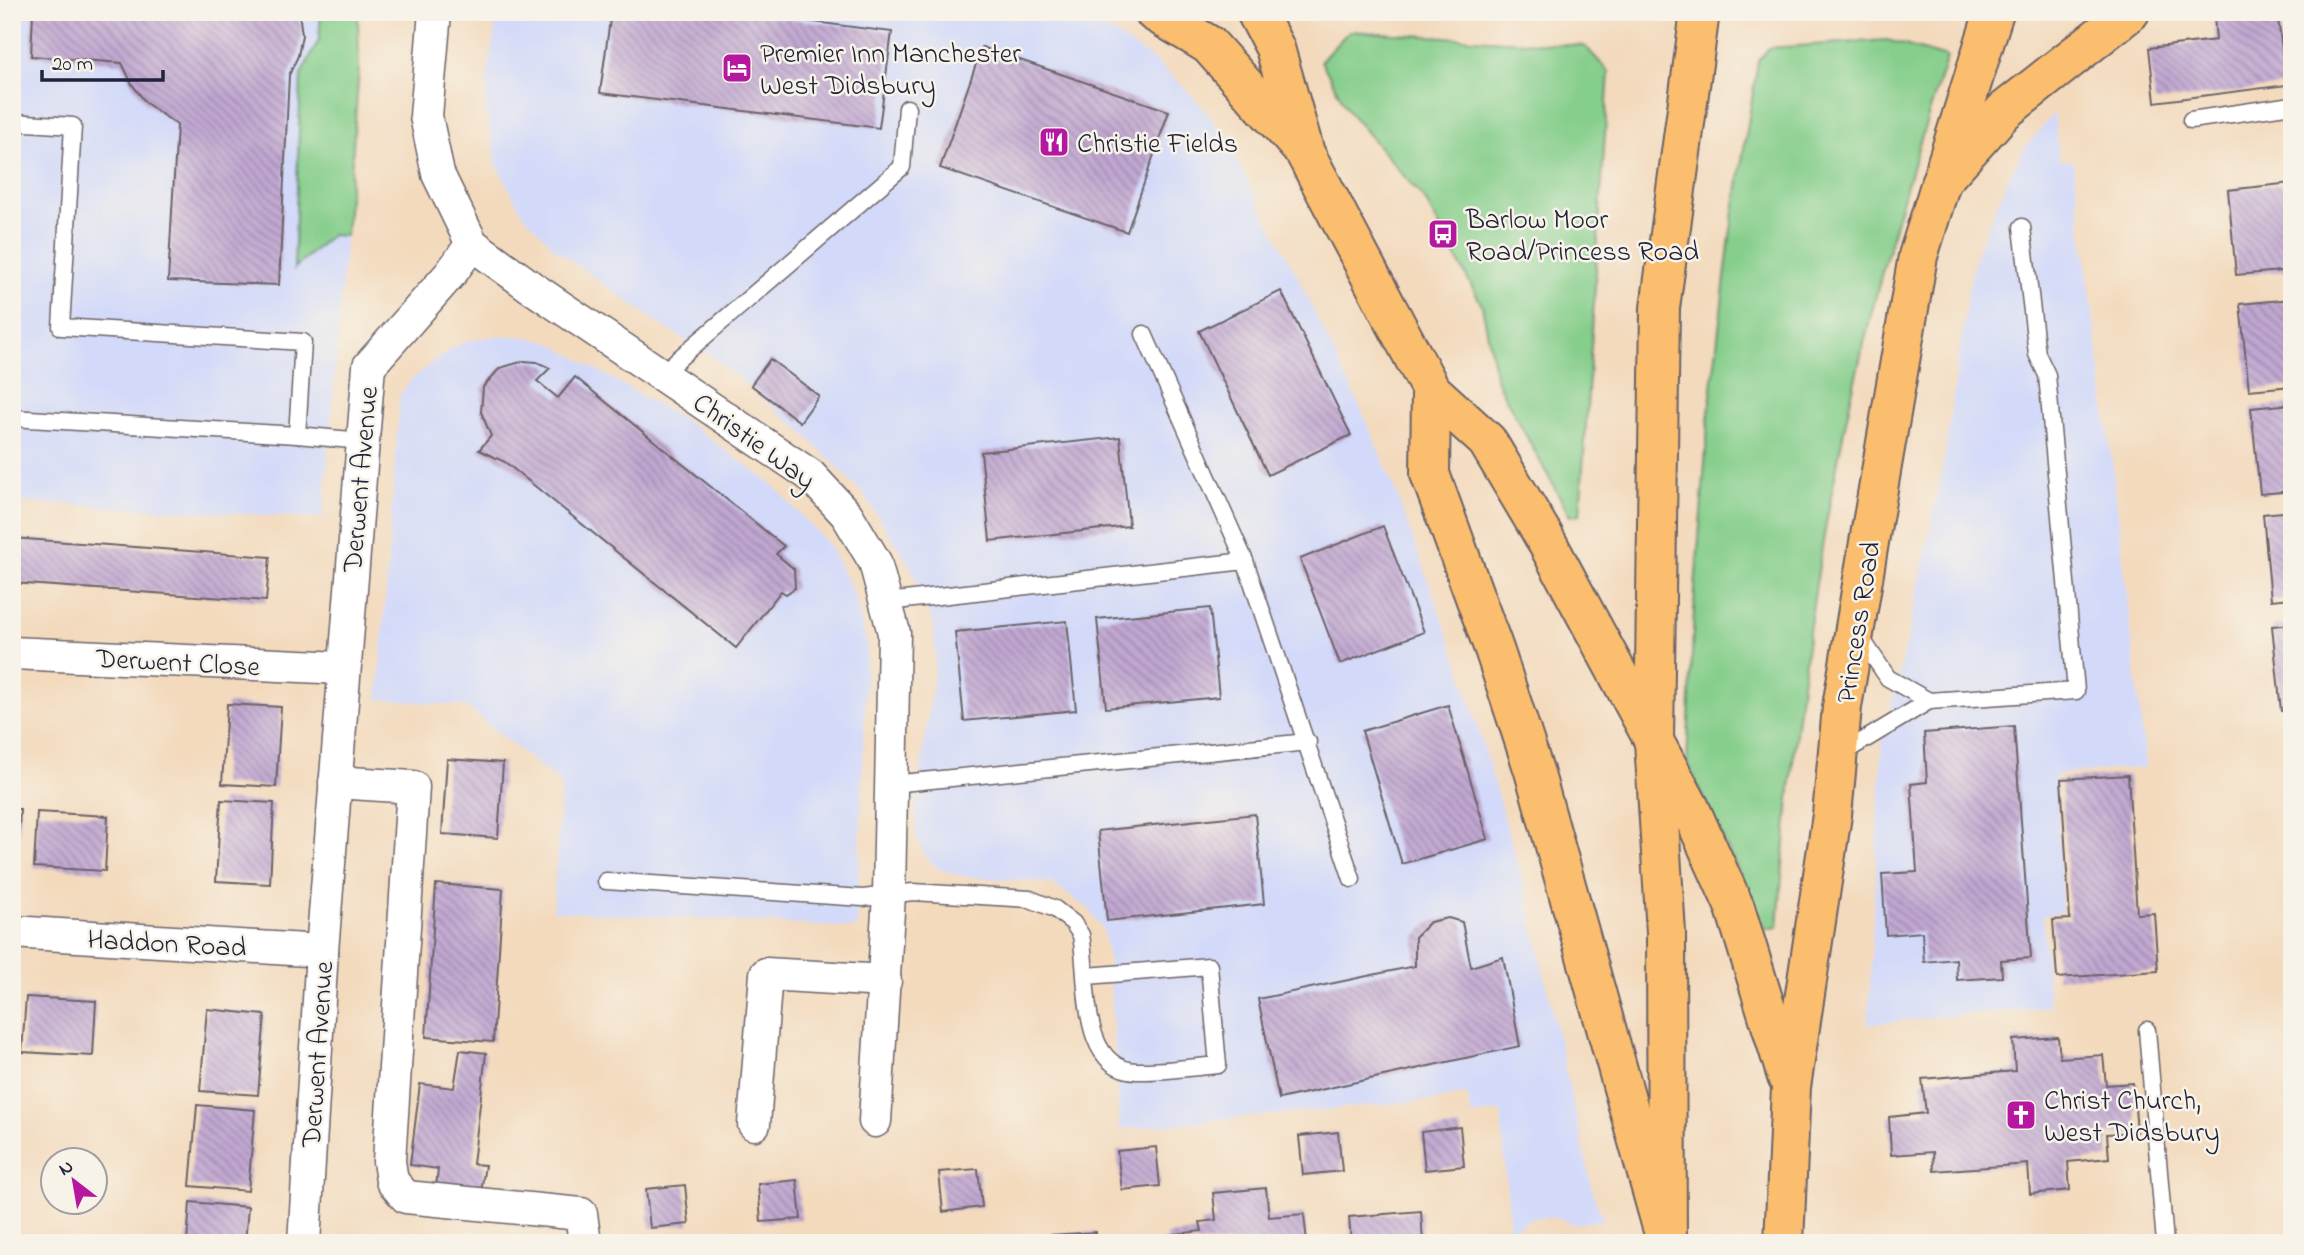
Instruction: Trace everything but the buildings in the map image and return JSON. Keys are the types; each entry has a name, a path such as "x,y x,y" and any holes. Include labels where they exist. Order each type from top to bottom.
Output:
{"main road":[{"path":"1154,12 1209,45 1305,153"},
{"path":"1256,12 1275,48 1305,153 1431,390 1487,441 1543,535 1690,808 1735,908 1790,1087"},
{"path":"1667,1243 1666,933 1654,741 1660,307 1700,12"},
{"name":"Princess Road","path":"1784,1243 1790,1087 1832,815 1856,626 1919,256 1994,12"},
{"path":"1941,181 2004,111 2130,12"},
{"path":"1431,390 1430,474 1495,652 1534,771 1667,1243"}],"street":[{"path":"435,12 426,116 438,174 472,244"},
{"name":"Christie Way","path":"472,244 531,287 810,475 847,515 875,562 894,633 889,895 875,1121"},
{"name":"Derwent Avenue","path":"304,1243 322,951 369,366 451,273 472,244"},
{"name":"Derwent Close","path":"12,653 343,668"},
{"path":"335,782 412,787 389,1160 392,1181 406,1197 581,1214 585,1243"},
{"name":"Haddon Road","path":"12,932 322,951"},
{"path":"754,1124 766,974 885,981"}],"lane":[{"path":"2191,120 2292,105"},
{"path":"662,373 902,167 907,108"},
{"path":"12,122 73,126 61,327 303,342 297,435"},
{"path":"1838,755 1929,701 2076,691 2047,375 2037,354 2022,227"},
{"path":"1143,334 1245,561 1352,879"},
{"path":"12,418 362,441"},
{"path":"887,602 1245,561"},
{"path":"1856,626 1869,654 1888,678 1929,701"},
{"path":"892,784 1308,742"},
{"path":"606,881 863,898 926,893 1030,899 1055,909 1077,929 1087,976 1093,1039 1107,1061 1121,1069 1137,1072 1218,1065 1209,966 1087,976"},
{"path":"2147,1030 2165,1243"}],"shaded area":[{"path":"12,12 357,12 359,69 323,518 12,502"},
{"path":"498,12 1069,12 1114,33 1151,58 1185,88 1209,115 1228,145 1298,277 1365,418 1397,495 1462,673 1526,893 1594,1197 1604,1220 1573,1224 1555,1217 1541,1217 1528,1220 1510,1233 1501,1111 1471,1116 1467,1094 1443,1099 1120,1129 1108,954 1103,930 1089,909 1051,883 961,876 939,869 925,856 916,836 916,806 935,666 933,623 911,568 862,492 799,429 717,360 658,323 556,250 521,211 497,165 486,111 486,83"},
{"path":"2054,113 2059,160 2073,161 2112,460 2146,767 2056,774 2062,912 2043,915 2049,1007 1868,1024 1882,743 1909,633 1945,455 1968,291 1976,254 2004,188 2022,152"},
{"path":"493,336 527,337 549,342 687,422 773,485 829,545 855,597 867,647 857,928 553,911 561,784 466,706 378,699 400,394 413,378 449,350 468,341"}],"green space":[{"path":"321,12 357,12 358,15 359,69 346,236 331,235 294,269 301,75 319,40"},
{"path":"1349,31 1585,46 1609,72 1580,514 1570,516 1497,382 1482,305 1425,200 1349,112 1321,61"},
{"path":"1887,40 1947,57 1883,270 1844,431 1806,651 1787,816 1778,927 1766,929 1687,763 1695,588 1709,413 1730,236 1758,61 1769,48"}],"place":[{"name":"Premier Inn Manchester West Didsbury","path":"737,68"},
{"name":"Christie Fields","path":"1054,142"},
{"name":"Barlow Moor Road/Princess Road","path":"1443,234"},
{"name":"Christ Church, West Didsbury","path":"2021,1115"}]}
